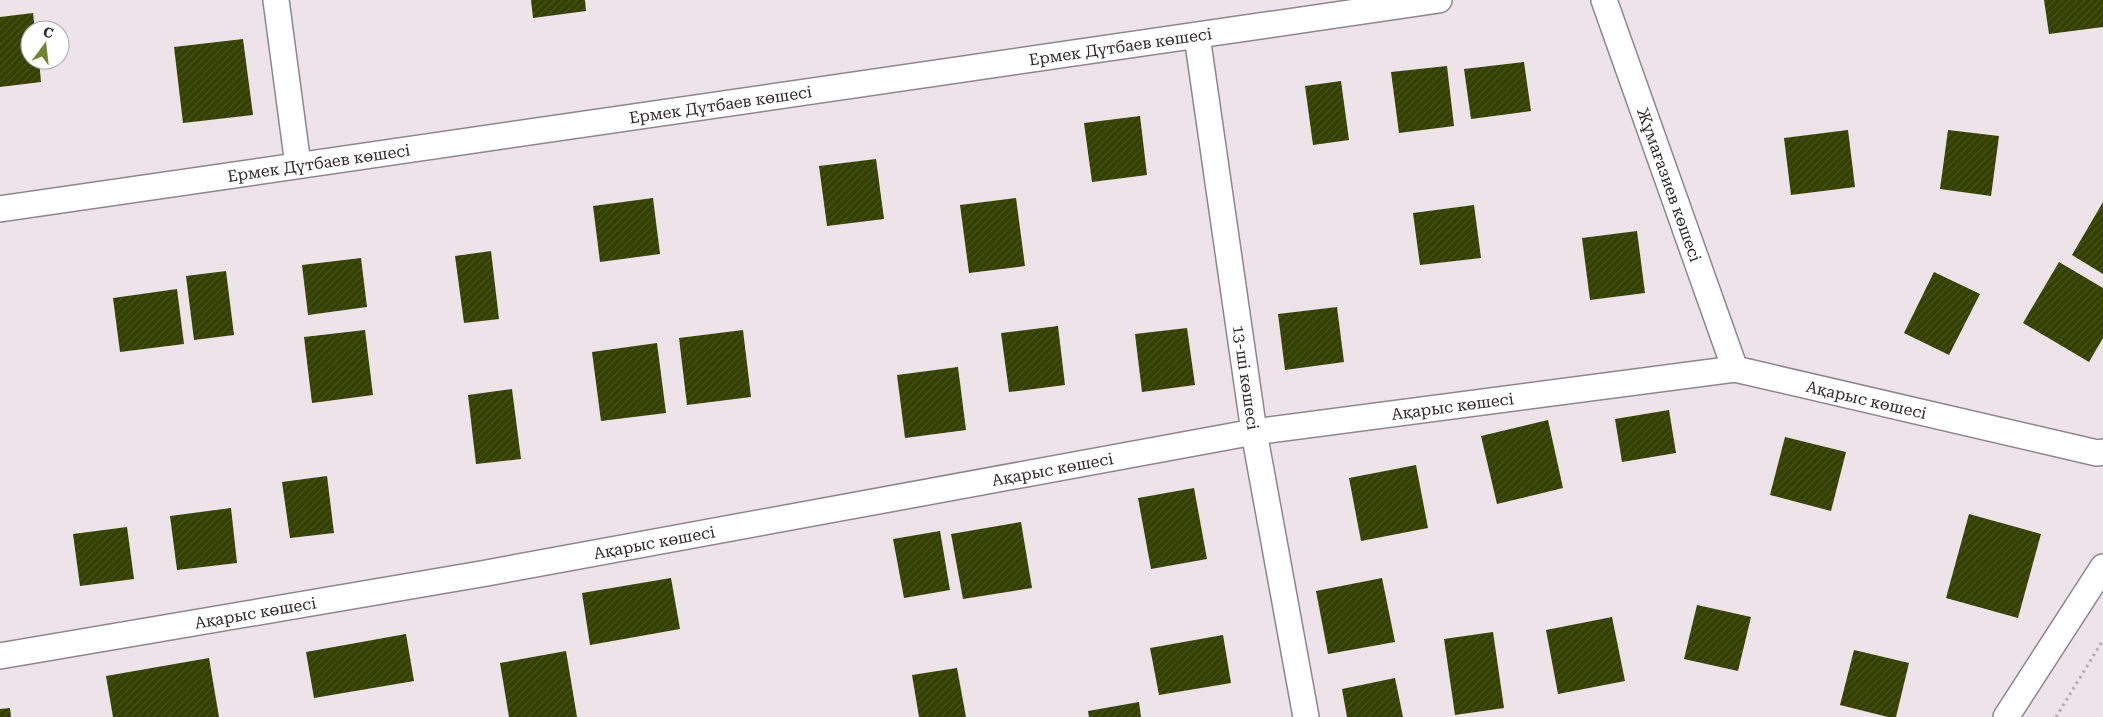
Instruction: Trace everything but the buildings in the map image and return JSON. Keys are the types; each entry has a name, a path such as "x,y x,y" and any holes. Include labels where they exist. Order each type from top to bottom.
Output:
{"street":[{"path":"276,0 298,165"},
{"name":"Ермек Дүтбаев көшесi","path":"0,209 1439,0"},
{"name":"Жұмағазиев көшесі","path":"1604,0 1735,369"},
{"name":"13-ші көшесi","path":"1197,36 1254,432 1306,717"},
{"name":"Ақарыс көшесi","path":"0,656 482,574 1254,432 1735,369 2097,453 2103,452"},
{"path":"2006,717 2103,567"}],"path":[{"path":"2056,717 2103,640"}]}
